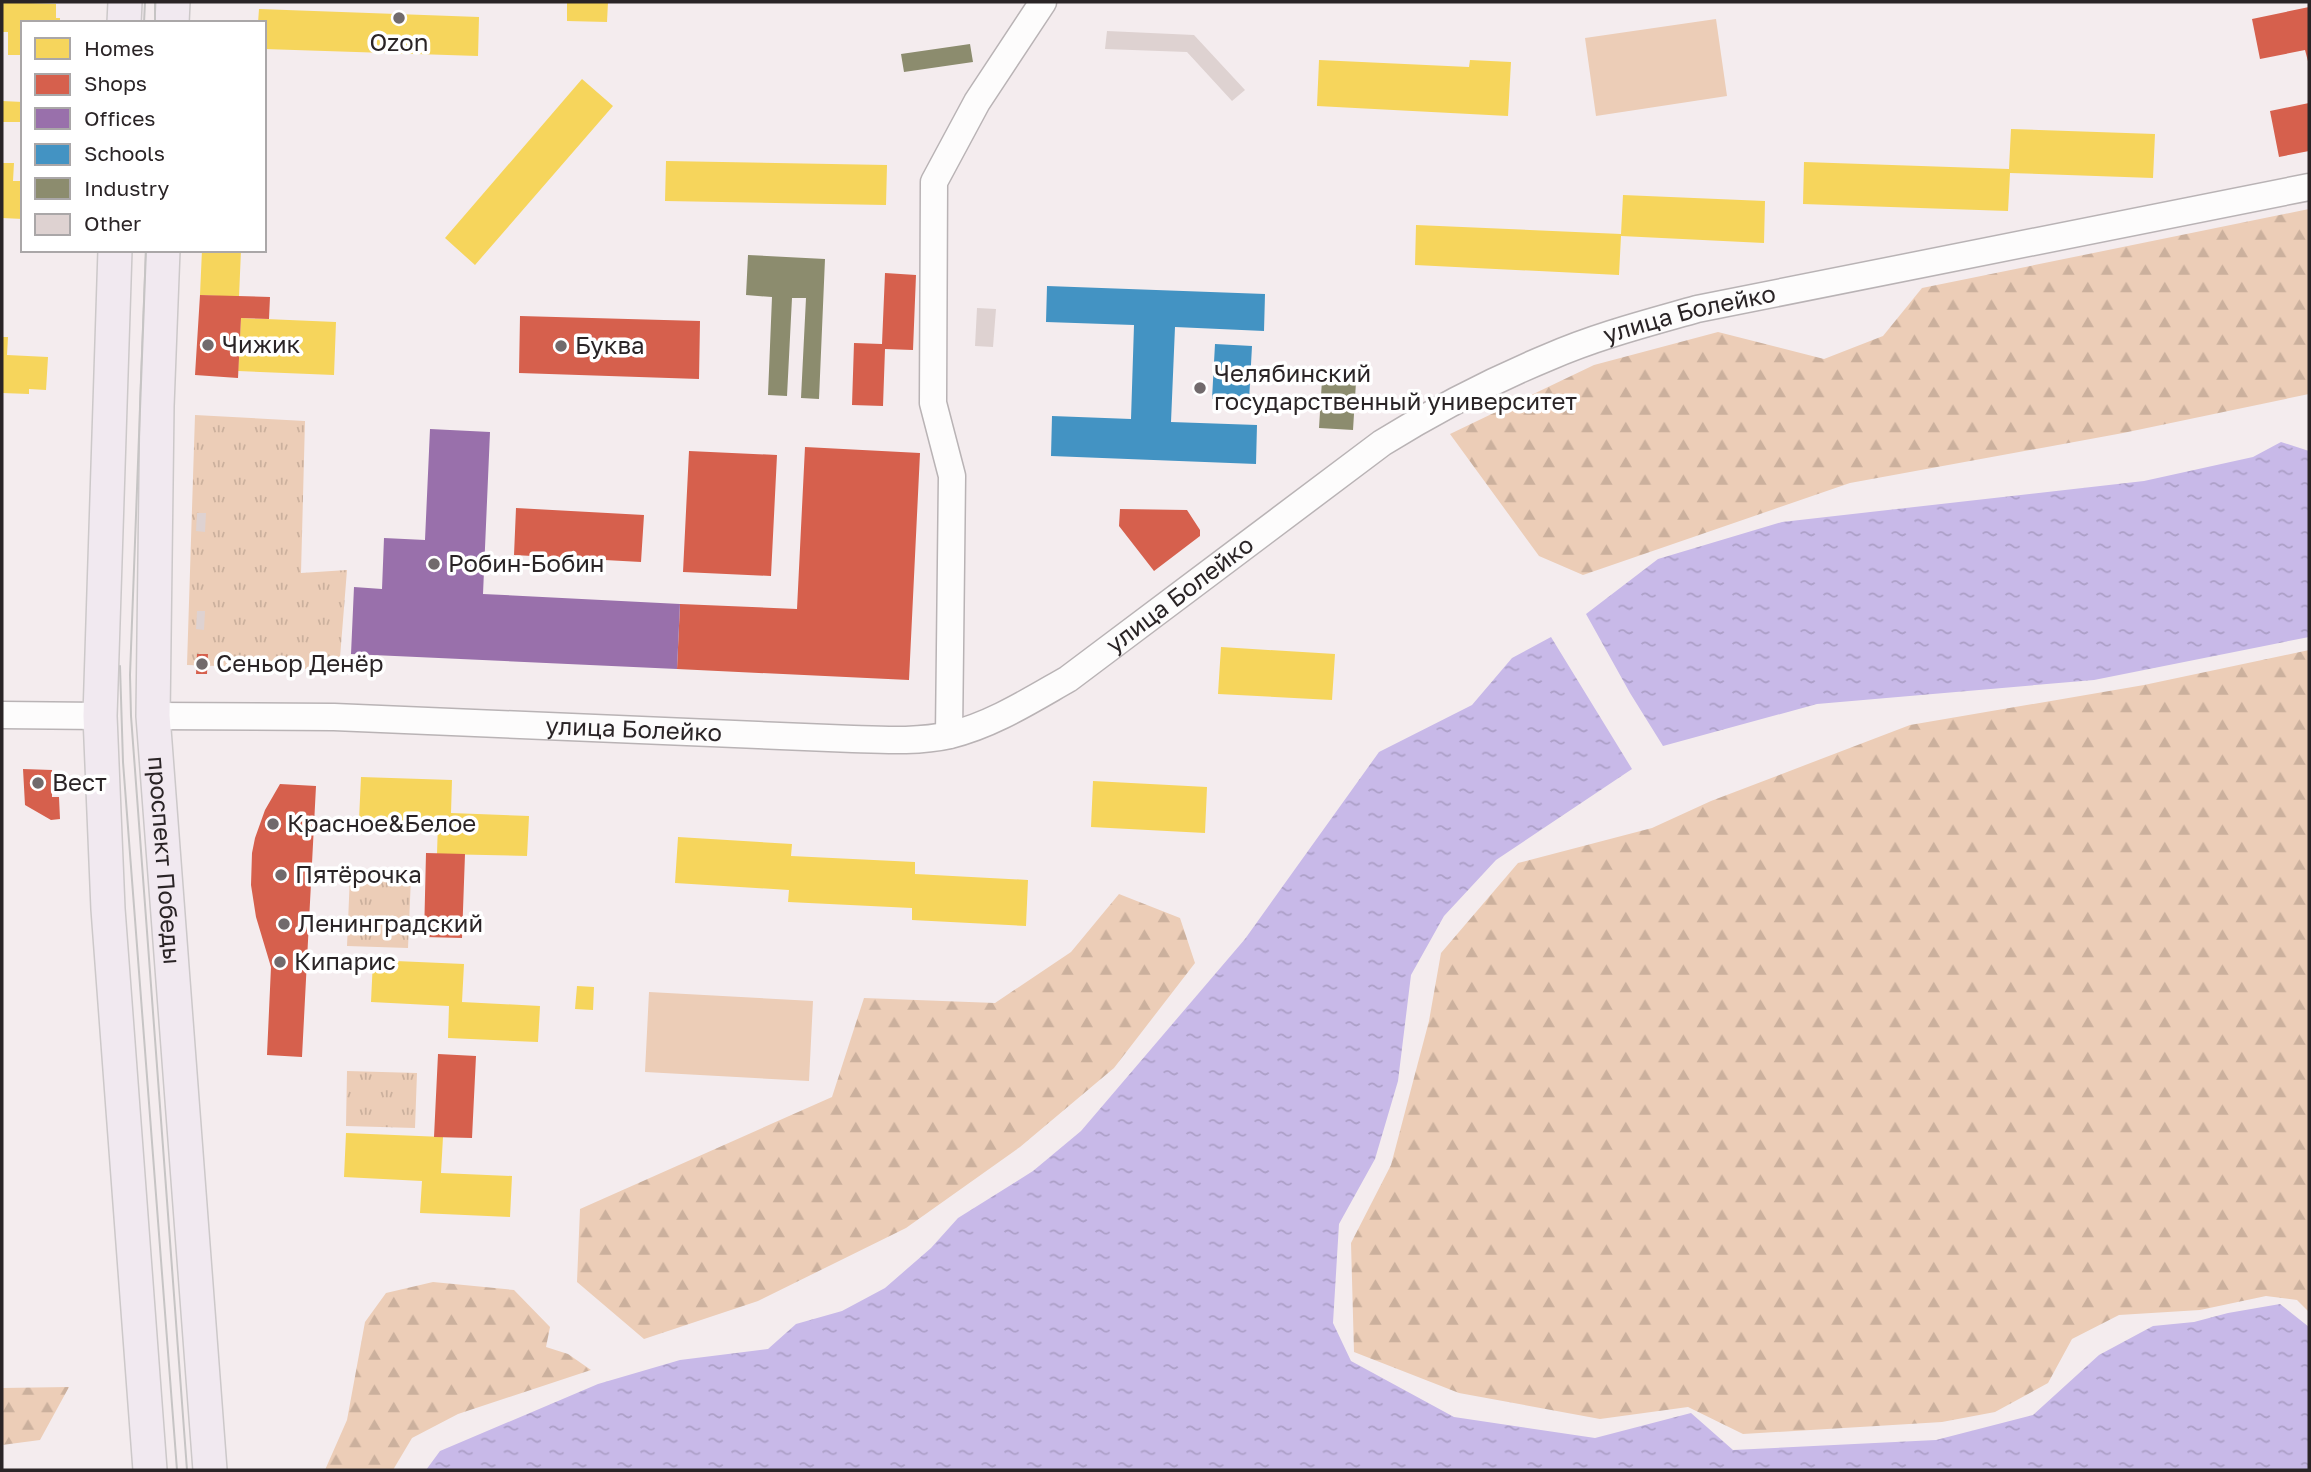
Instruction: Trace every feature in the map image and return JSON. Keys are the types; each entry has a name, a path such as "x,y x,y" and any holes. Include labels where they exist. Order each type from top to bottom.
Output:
{"main road":[{"path":"124,21 125,2"},
{"path":"172,21 173,2"},
{"path":"116,252 100,716 109,923 149,1459"},
{"name":"проспект Победы","path":"163,252 157,420 153,716 209,1458"},
{"name":"улица Болейко","path":"100,716 153,716"}],"street":[{"path":"949,735 952,476 933,403 934,182 977,102 1043,2"},
{"name":"улица Болейко","path":"153,716 334,717 864,740 949,735 1018,707 1068,679 1381,443 1433,411 1550,356 1698,309 2309,187"},
{"name":"улица Болейко","path":"2,715 100,716"}],"green space":[{"path":"1716,19 1727,96 1596,116 1585,38"},
{"path":"2309,209 2309,394 2123,433 1850,483 1583,575 1539,556 1450,434 1594,365 1718,332 1824,359 1883,336 1922,288"},
{"path":"195,415 305,421 301,573 347,570 339,670 187,665"},
{"path":"2309,650 2309,1312 2297,1300 2266,1296 2200,1310 2119,1315 2072,1339 2048,1383 1995,1412 1942,1422 1743,1434 1688,1407 1600,1419 1459,1393 1354,1352 1351,1243 1391,1165 1429,1021 1441,953 1518,863 1652,828 1711,801 1910,725 2144,685"},
{"path":"350,875 411,877 408,948 347,946"},
{"path":"1119,894 1180,918 1195,963 1114,1068 1020,1147 906,1228 758,1301 644,1339 577,1282 580,1209 832,1097 864,998 995,1003 1071,952"},
{"path":"649,992 813,1001 809,1081 645,1072"},
{"path":"347,1071 417,1073 415,1128 346,1126"},
{"path":"433,1282 514,1290 550,1327 546,1347 568,1354 591,1370 458,1414 412,1438 393,1470 325,1470 347,1420 365,1322 386,1293"},
{"path":"69,1387 40,1440 2,1445 2,1388"}],"water":[{"path":"2281,442 2309,451 2309,637 2094,680 1817,704 1663,746 1586,614 1658,559 1782,522 2144,481 2253,457"},
{"path":"1551,637 1632,769 1496,860 1444,916 1411,975 1398,1081 1375,1159 1339,1224 1333,1323 1351,1361 1454,1417 1595,1438 1691,1413 1733,1450 1936,1440 2033,1415 2099,1355 2153,1326 2194,1322 2280,1304 2309,1327 2309,1470 426,1470 440,1451 598,1384 680,1360 768,1349 796,1324 842,1311 885,1288 931,1248 958,1218 1033,1171 1081,1131 1245,939 1379,752 1472,705 1512,658"}],"building: Homes":[{"path":"2,2 56,4 56,18 60,18 60,21 21,21 21,55 8,55 8,32 2,32"},
{"path":"567,2 608,2 607,22 567,21"},
{"path":"259,9 479,17 478,56 266,49 266,21 258,21"},
{"path":"1319,60 1469,67 1470,60 1511,62 1508,116 1317,106"},
{"path":"582,79 613,106 475,265 445,238"},
{"path":"2,101 21,102 21,122 2,122"},
{"path":"2011,129 2155,134 2153,178 2010,173 2008,211 1803,204 1804,162 2009,169"},
{"path":"666,161 887,165 886,205 665,201"},
{"path":"2,163 14,163 13,181 21,181 21,219 2,218"},
{"path":"1623,195 1765,201 1764,243 1621,236 1619,275 1415,265 1416,225 1621,234"},
{"path":"202,252 241,252 239,297 200,295"},
{"path":"241,318 336,322 334,375 238,371"},
{"path":"2,337 8,337 7,355 48,357 46,390 29,389 29,394 2,393"},
{"path":"1221,647 1335,654 1332,700 1218,694"},
{"path":"361,777 452,780 451,813 529,816 527,856 437,854 438,822 359,820"},
{"path":"1093,781 1207,787 1205,833 1091,827"},
{"path":"678,837 792,844 791,856 915,862 915,874 1028,880 1026,926 912,920 912,908 788,902 789,890 675,883"},
{"path":"373,960 464,964 462,1002 540,1006 538,1042 448,1038 449,1006 371,1002"},
{"path":"577,986 594,987 593,1010 575,1009"},
{"path":"346,1133 443,1137 441,1173 512,1176 510,1217 420,1213 422,1181 344,1177"}],"building: Shops":[{"path":"2309,7 2309,65 2305,50 2260,59 2252,19"},
{"path":"2309,103 2309,151 2279,157 2270,111"},
{"path":"885,273 916,275 913,350 885,349 883,406 852,405 854,343 882,344"},
{"path":"200,295 270,297 269,319 241,318 238,378 195,375"},
{"path":"520,316 700,321 699,379 519,373"},
{"path":"805,447 920,453 909,680 677,669 680,604 797,609"},
{"path":"689,451 777,455 771,576 683,572"},
{"path":"516,508 644,515 641,562 514,555"},
{"path":"1120,509 1187,510 1200,530 1200,536 1154,571 1119,526"},
{"path":"197,654 208,654 207,674 196,674"},
{"name":"Вест","path":"23,769 52,770 52,797 59,797 60,819 51,820 25,805"},
{"name":"Ленинградский","path":"280,784 316,786 302,1057 267,1055 271,967 256,917 251,885 255,838 265,810"},
{"path":"426,853 465,854 462,938 424,937"},
{"path":"438,1054 476,1056 472,1138 434,1137"}],"building: Offices":[{"path":"430,429 490,432 483,594 680,604 677,669 351,654 354,587 382,589 384,538 425,540"}],"building: Schools":[{"path":"1047,286 1265,294 1264,331 1175,327 1171,422 1257,425 1256,464 1051,456 1052,416 1131,419 1134,325 1046,322"},
{"path":"1215,344 1252,346 1249,401 1212,399"}],"building: Industry":[{"path":"970,44 973,62 904,72 901,54"},
{"path":"748,255 825,259 819,399 801,398 806,298 792,298 787,396 768,395 772,297 746,295"},
{"path":"1322,380 1356,382 1353,430 1319,428"}],"building: Other":[{"path":"1107,31 1194,35 1245,90 1232,101 1187,52 1105,49"},
{"path":"977,308 996,309 993,347 975,346"},
{"path":"197,513 206,513 205,532 196,531"},
{"path":"197,611 205,611 204,630 196,629"}],"tram line":[{"path":"144,21 145,2"},
{"path":"155,2 155,21"},
{"path":"146,252 130,675 131,716 187,1470"},
{"path":"120,666 123,762 177,1470"}],"place":[{"name":"Ozon","path":"399,18"},
{"name":"Чижик","path":"208,345"},
{"name":"Буква","path":"561,346"},
{"name":"Челябинский государственный университет","path":"1200,388"},
{"name":"Робин-Бобин","path":"434,564"},
{"name":"Сеньор Денёр","path":"202,664"},
{"name":"Вест","path":"38,783"},
{"name":"Красное&Белое","path":"273,824"},
{"name":"Пятёрочка","path":"281,875"},
{"name":"Ленинградский","path":"284,924"},
{"name":"Кипарис","path":"280,962"}]}
